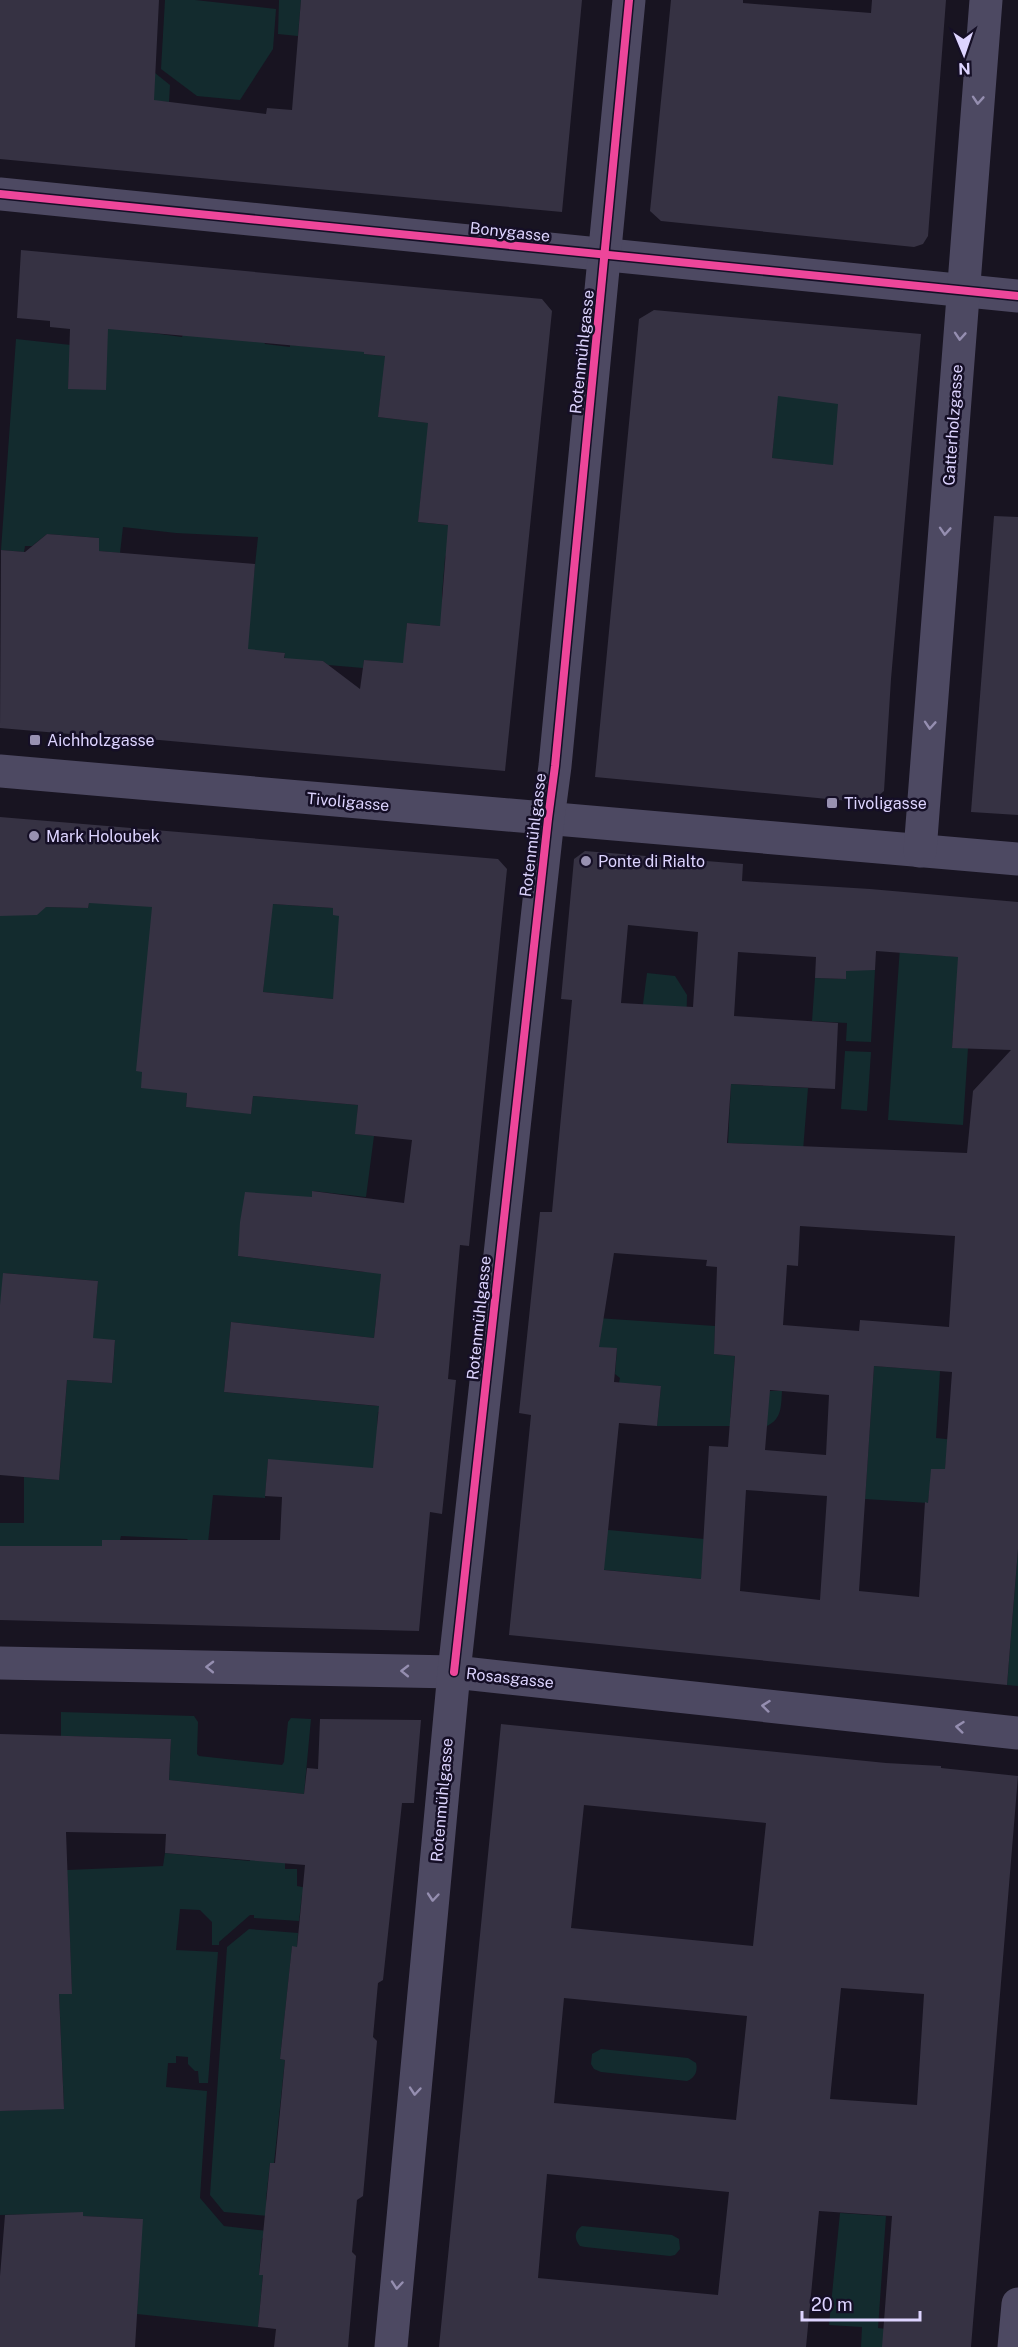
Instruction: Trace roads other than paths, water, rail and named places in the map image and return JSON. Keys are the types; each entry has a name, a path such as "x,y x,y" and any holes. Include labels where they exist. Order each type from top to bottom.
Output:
{"street":[{"name":"Rotenmühlgasse","path":"391,2347 454,1672 555,766 629,0"},
{"name":"Gatterholzgasse","path":"921,851 986,0"},
{"name":"Bonygasse","path":"0,194 1018,296"},
{"name":"Tivoligasse","path":"0,771 1018,860"},
{"name":"Rosasgasse","path":"0,1663 454,1672 1018,1733"},
{"path":"1014,2347 1018,2304"}],"place":[{"name":"Aichholzgasse","path":"35,740"},
{"name":"Tivoligasse","path":"832,803"},
{"name":"Mark Holoubek","path":"34,836"},
{"name":"Ponte di Rialto","path":"586,861"}]}
